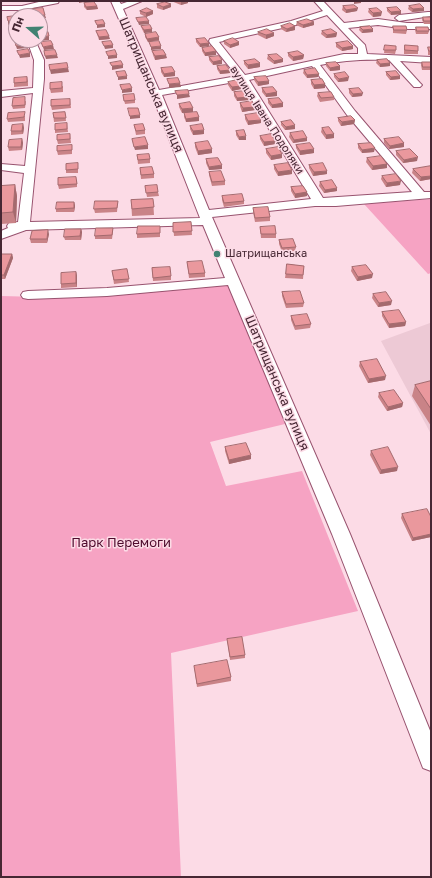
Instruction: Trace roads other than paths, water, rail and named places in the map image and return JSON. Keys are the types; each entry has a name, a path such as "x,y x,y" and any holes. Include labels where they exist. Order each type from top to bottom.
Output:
{"street":[{"path":"35,8 55,1"},
{"name":"Шатрищанська вулиця","path":"138,1 116,4 156,93 206,218 341,534 431,760"},
{"path":"318,1 362,47 363,56"},
{"name":"вулиця Івана Подоляки","path":"319,202 242,78 213,41 291,23 328,12"},
{"path":"342,26 428,14"},
{"path":"378,22 407,26 431,26"},
{"path":"24,226 38,90 39,60 34,48"},
{"path":"156,93 242,78 344,57 363,56 431,60"},
{"path":"392,58 417,85"},
{"path":"315,64 351,114 425,195"},
{"path":"1,94 38,90"},
{"path":"1,167 30,170"},
{"path":"1,227 57,226 206,218 319,202 425,195"},
{"path":"1,235 24,226"},
{"path":"28,295 100,292 233,281"}],"place":[{"name":"Шатрищанська","path":"217,254"}],"park label":[{"name":"Парк Перемоги","path":"121,543"}]}
